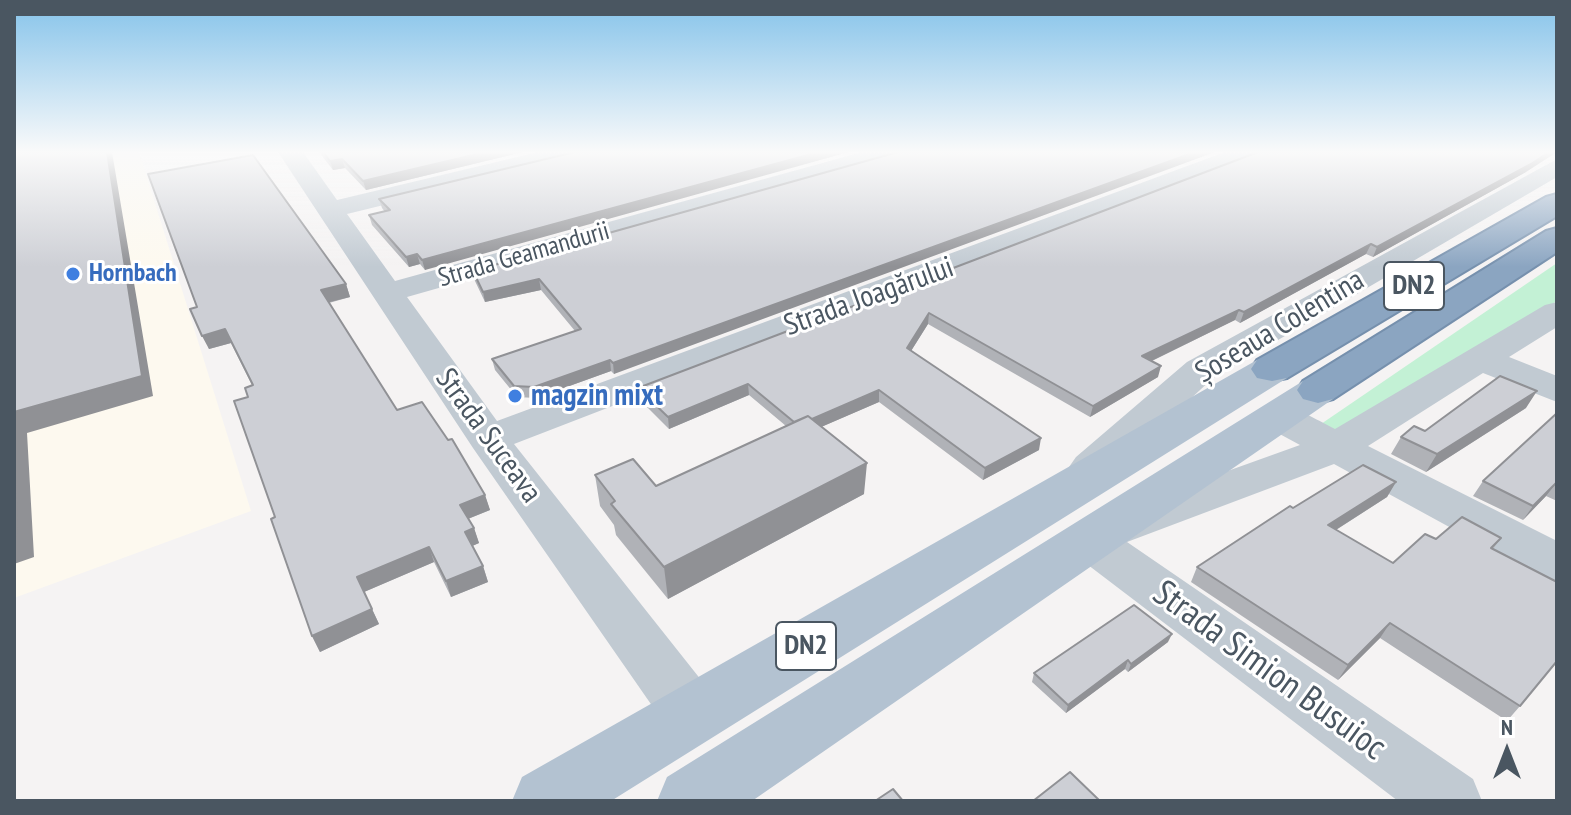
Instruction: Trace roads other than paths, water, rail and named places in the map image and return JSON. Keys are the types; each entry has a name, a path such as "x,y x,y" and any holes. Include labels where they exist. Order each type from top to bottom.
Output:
{"highway":[{"name":"DN2","path":"1272,369 1557,203"},
{"name":"DN2","path":"1318,390 1557,238"}],"main road":[{"name":"Șoseaua Colentina","path":"692,801 1272,369"},
{"name":"Șoseaua Colentina","path":"547,801 692,714 1076,515 1277,416 1318,390"}],"street":[{"name":"Strada Suceava","path":"315,190 488,439 692,714"},
{"path":"328,210 412,190"},
{"name":"Strada Geamandurii","path":"387,293 757,190"},
{"name":"Strada Joagărului","path":"488,439 1147,190"},
{"name":"Șoseaua Colentina","path":"1076,515 1200,370 1516,190"},
{"name":"Șoseaua Colentina","path":"1076,515 1334,448 1557,312"},
{"path":"1481,359 1557,390"},
{"path":"1277,416 1557,563"},
{"name":"Strada Simion Busuioc","path":"1076,515 1450,801"}],"place":[{"name":"Hornbach","path":"73,274"},
{"name":"magzin mixt","path":"515,396"}]}
